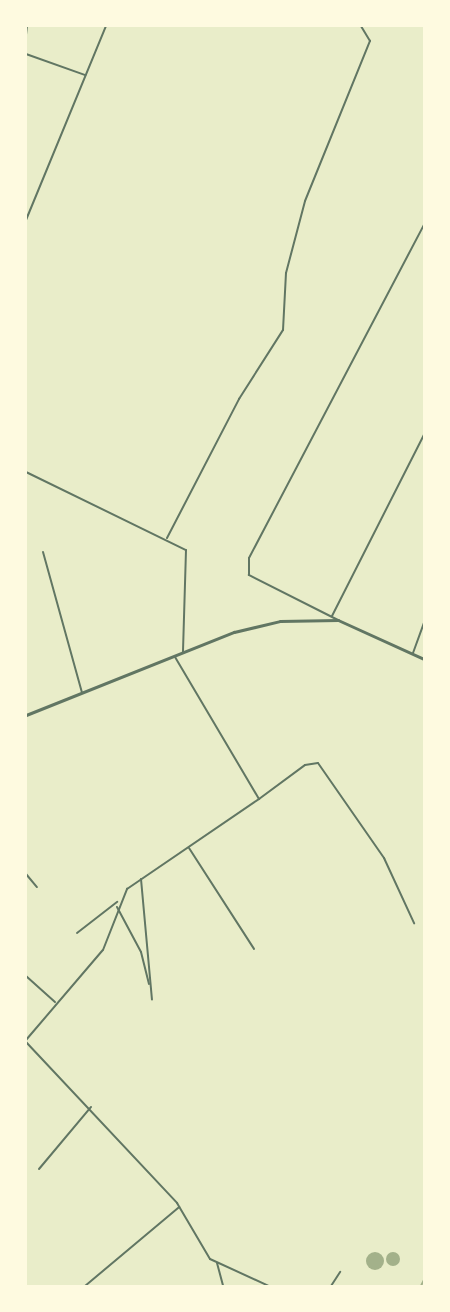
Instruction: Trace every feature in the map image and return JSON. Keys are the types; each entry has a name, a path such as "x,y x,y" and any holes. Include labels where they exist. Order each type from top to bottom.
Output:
{"street":[{"path":"26,34 27,26"},
{"path":"26,220 106,26"},
{"path":"167,538 239,399 283,330 286,273 305,201 370,41 361,26"},
{"path":"26,54 85,75"},
{"path":"424,225 249,558 249,575 338,620 413,652 424,659"},
{"path":"332,616 424,435"},
{"path":"26,472 167,538 189,555 183,653"},
{"path":"43,552 82,693"},
{"path":"26,715 183,653 280,621 338,620"},
{"path":"413,652 424,623"},
{"path":"175,657 259,799"},
{"path":"77,933 119,901 141,879 189,848 305,765 318,763 384,858 414,923"},
{"path":"189,848 254,949"},
{"path":"26,874 37,887"},
{"path":"117,907 141,952 152,999 141,879"},
{"path":"119,901 103,950 56,1002 26,1041 91,1107 180,1207 207,1257 269,1287"},
{"path":"26,976 56,1002"},
{"path":"39,1169 91,1107"},
{"path":"86,1287 180,1207"},
{"path":"217,1263 223,1287"},
{"path":"331,1287 340,1272"}],"shaded area":[{"path":"375,1252 381,1255 384,1261 381,1267 375,1270 369,1267 366,1261 369,1255"},
{"path":"393,1252 398,1254 400,1259 398,1264 393,1266 388,1264 386,1259 388,1254"}],"waterway":[{"path":"421,1286 424,1280"}]}
